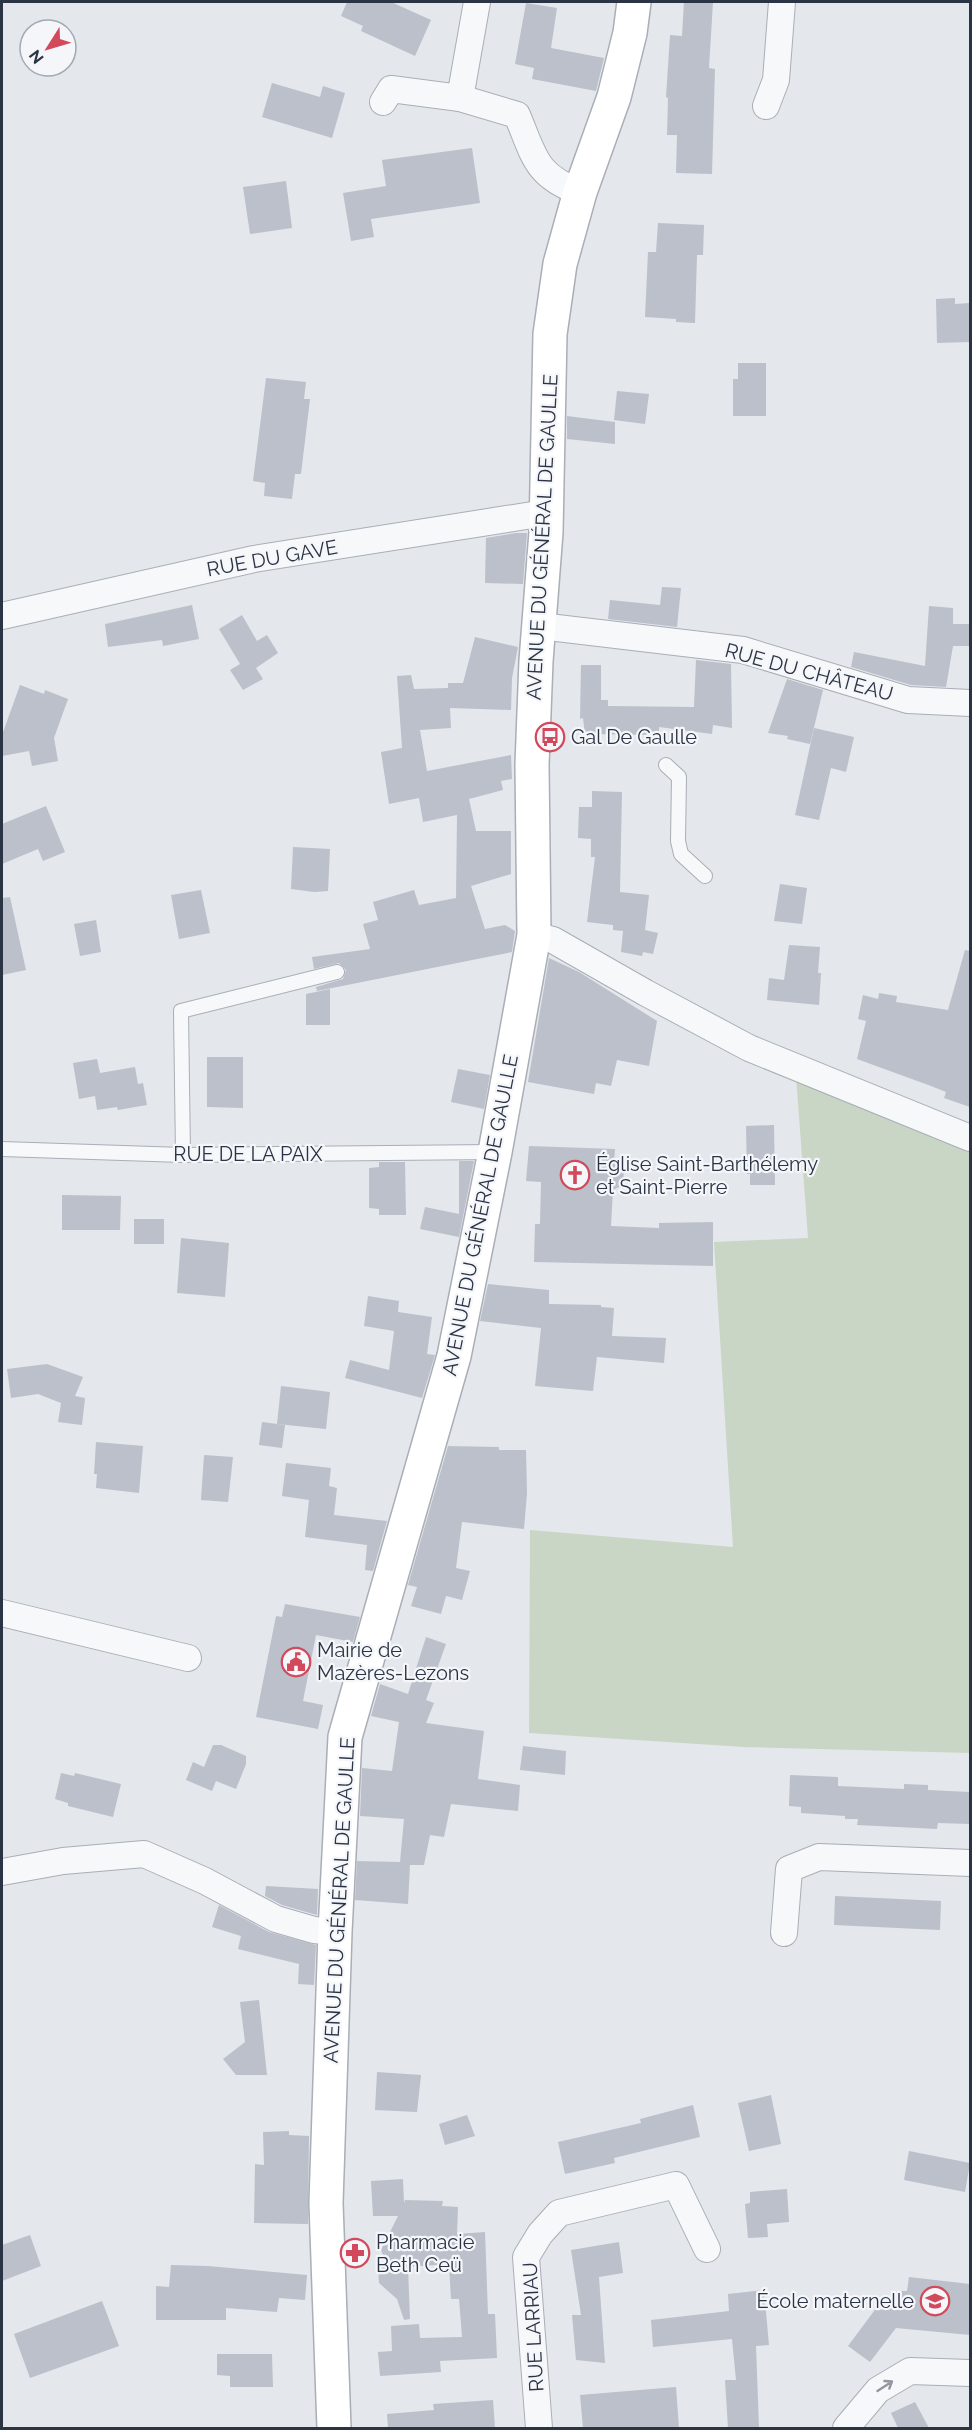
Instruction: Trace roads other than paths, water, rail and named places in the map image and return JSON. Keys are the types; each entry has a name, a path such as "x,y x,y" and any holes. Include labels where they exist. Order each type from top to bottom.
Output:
{"main road":[{"name":"AVENUE DU GÉNÉRAL DE GAULLE","path":"334,2428 326,2203 335,1932 345,1737 454,1356 495,1152 534,935 532,765 536,662 546,532 550,334 560,264 580,192 614,97 630,33 634,2"}],"street":[{"path":"460,98 477,2"},
{"path":"766,106 776,80 782,2"},
{"path":"383,102 391,89 460,98 517,115 539,166 562,185 580,192"},
{"name":"RUE DU GAVE","path":"2,616 254,559 545,513"},
{"name":"RUE DU CHÂTEAU","path":"540,626 743,650 908,700 970,703"},
{"path":"534,935 553,940 749,1048 970,1138"},
{"path":"2,1613 188,1658"},
{"path":"2,1872 63,1862 144,1854 205,1881 276,1920 314,1930 335,1932"},
{"path":"784,1933 789,1869 819,1857 970,1863"},
{"name":"RUE LARRIAU","path":"539,2428 526,2257 540,2234 558,2213 676,2185 707,2249"},
{"path":"846,2428 878,2390 910,2371 970,2373"}],"lane":[{"path":"666,765 679,777 678,841 681,854 705,876"},
{"path":"183,1155 182,1011 337,972"},
{"name":"RUE DE LA PAIX","path":"2,1149 183,1155 495,1152"}],"place":[{"name":"Gal De Gaulle","path":"550,737"},
{"name":"Église Saint-Barthélemy et Saint-Pierre","path":"575,1175"},
{"name":"Mairie de Mazères-Lezons","path":"296,1662"},
{"name":"Pharmacie Beth Ceü","path":"355,2253"},
{"name":"École maternelle","path":"935,2301"}]}
